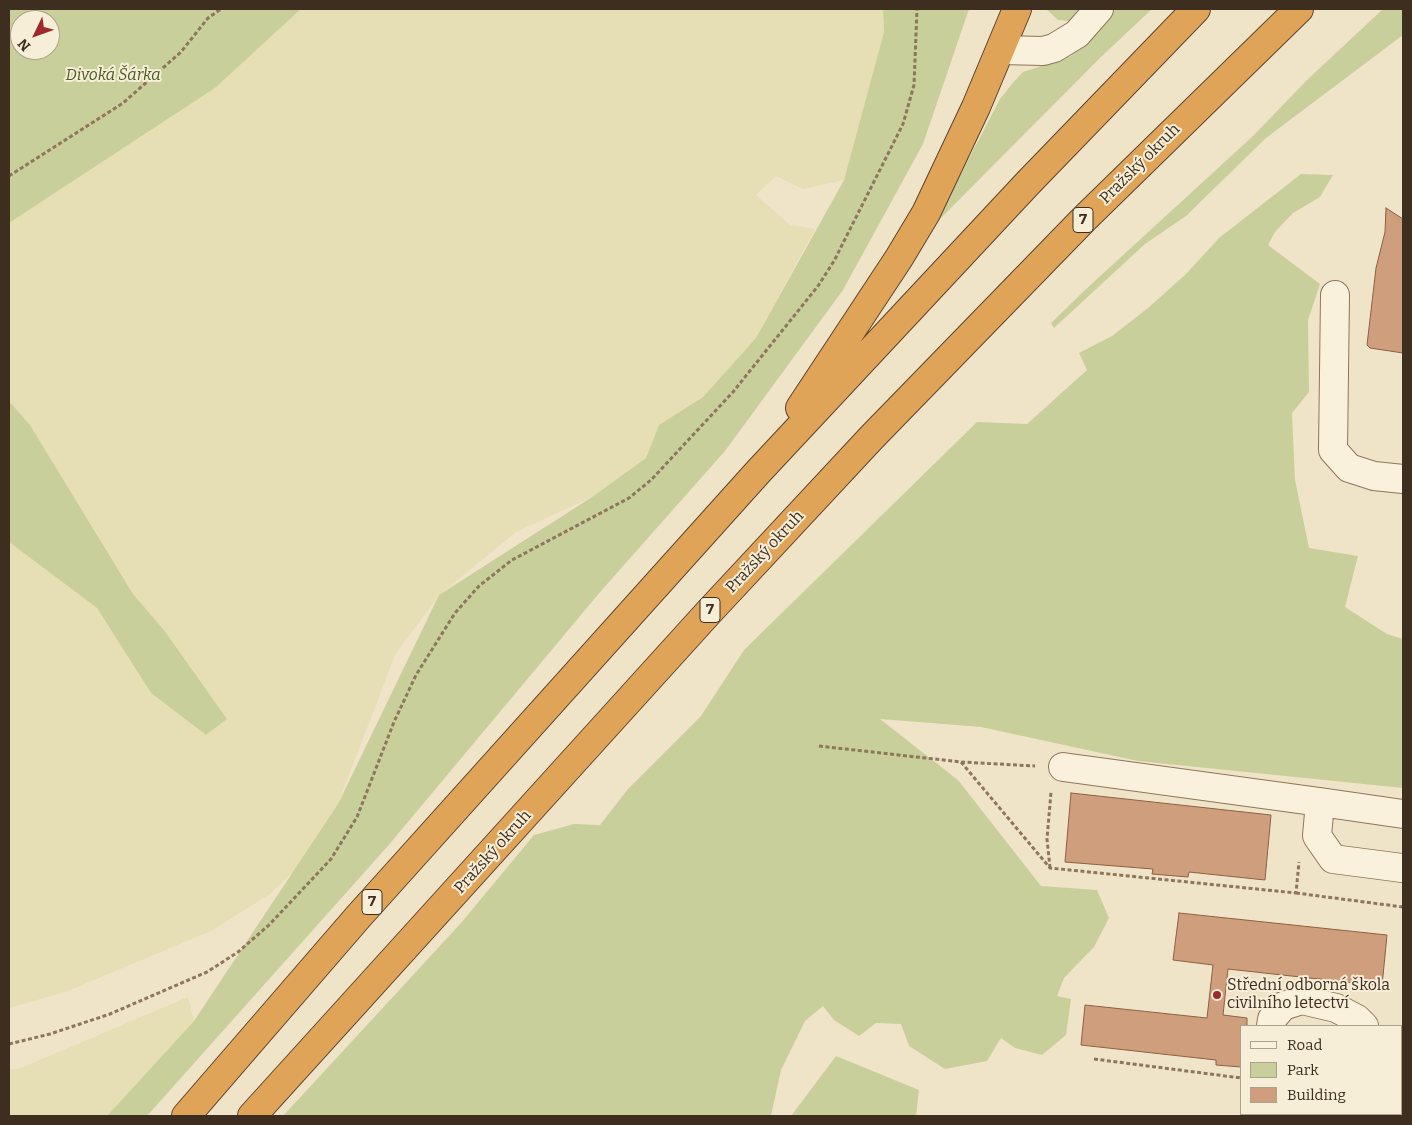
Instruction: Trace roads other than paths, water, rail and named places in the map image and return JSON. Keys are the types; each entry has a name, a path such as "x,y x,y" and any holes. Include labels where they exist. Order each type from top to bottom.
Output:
{"highway":[{"name":"7","path":"186,1116 358,917 758,472 922,220 951,162 1001,50 1017,9"},
{"path":"758,472 1028,184 1196,9"},
{"name":"Pražský okruh","path":"252,1116 708,613 872,437 1084,219 1299,9"}],"lane":[{"path":"1001,50 1042,50 1054,48 1077,34 1099,9"},
{"path":"1335,295 1333,450 1349,468 1374,476 1403,479"},
{"path":"1063,767 1403,814"},
{"path":"1320,802 1317,836 1333,859 1402,868"},
{"path":"1271,1025 1272,1020 1283,1006 1302,1000 1336,1008 1357,1019 1363,1025"}],"place":[{"name":"Střední odborná škola civilního letectví","path":"1217,995"}],"park label":[{"name":"Divoká Šárka","path":"113,76"}]}
